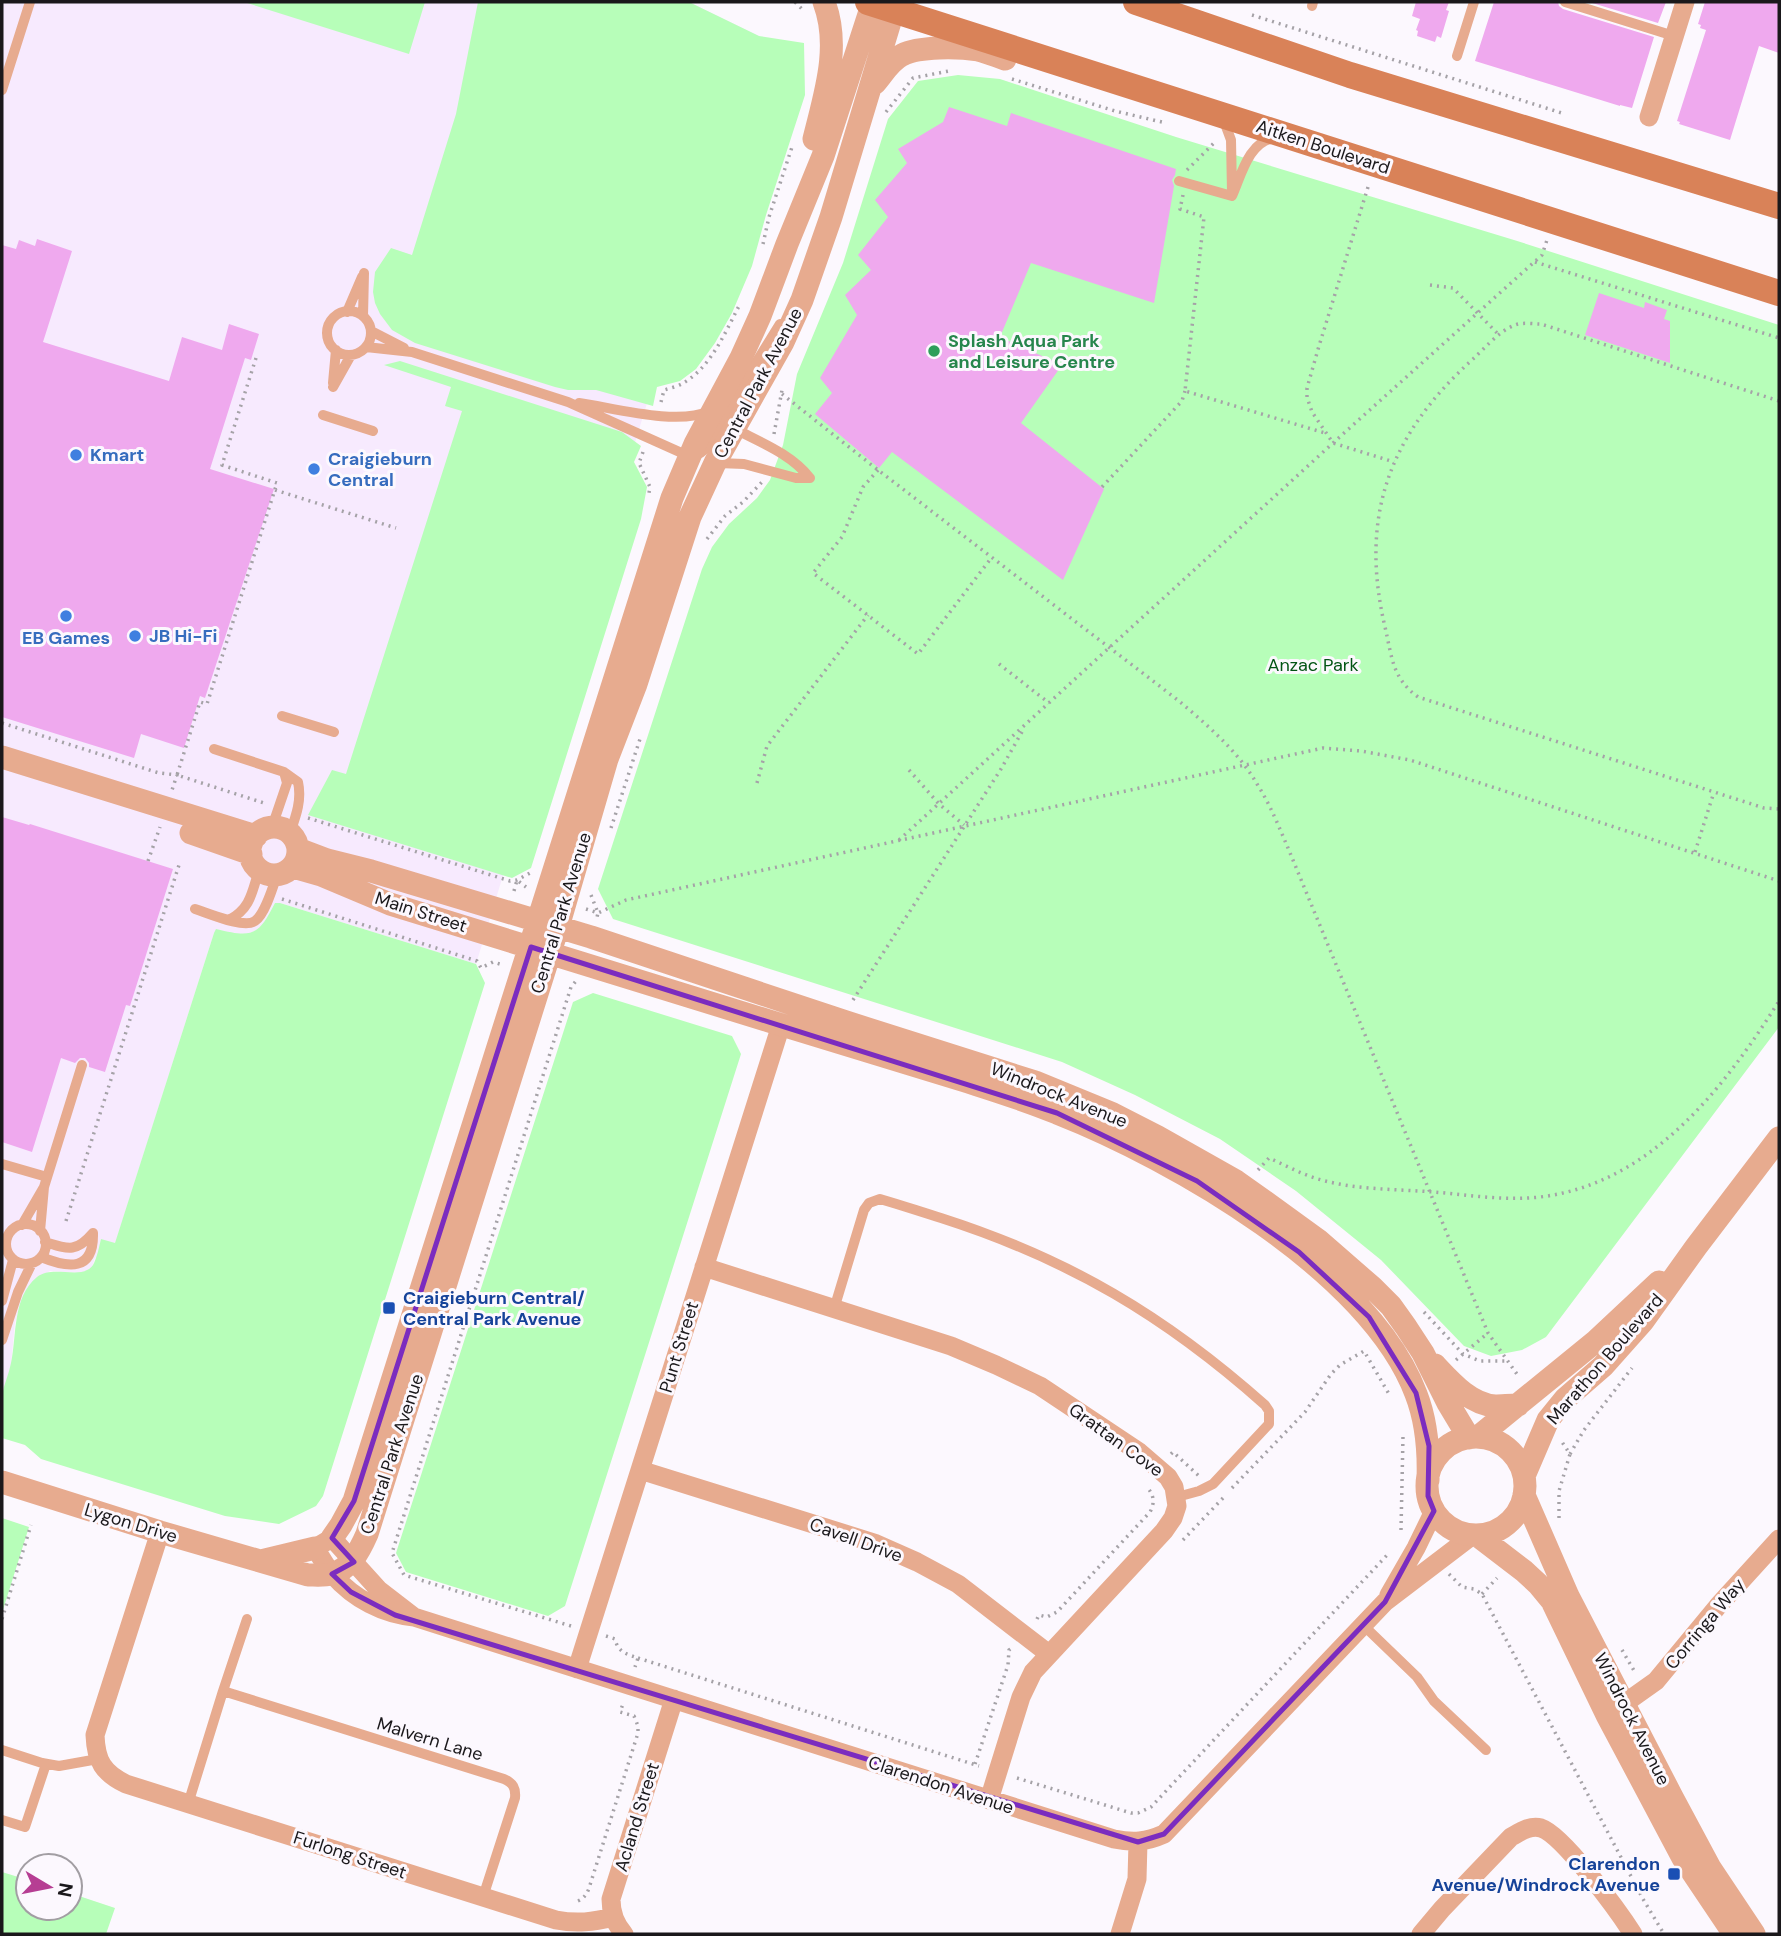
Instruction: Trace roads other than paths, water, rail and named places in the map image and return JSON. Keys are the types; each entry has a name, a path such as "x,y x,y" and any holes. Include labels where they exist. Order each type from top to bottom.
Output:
{"main road":[{"path":"1136,2 1350,75 1779,206"},
{"name":"Aitken Boulevard","path":"881,4 1127,85 1217,125 1288,136 1779,293"}],"street":[{"path":"786,244 827,88 831,38 824,2"},
{"path":"1649,117 1685,2"},
{"name":"Central Park Avenue","path":"332,1574 347,1566 359,1552 367,1534 672,498 760,316 881,4"},
{"name":"Central Park Avenue","path":"548,925 636,684 690,517 733,428 783,342 802,300 872,87 881,4"},
{"path":"872,87 893,61 903,55 945,48 978,50 1081,83 1127,85"},
{"name":"Main Street","path":"2,757 277,848 371,871 548,925"},
{"name":"Main Street","path":"2,773 214,839 277,848 321,875 390,904 540,950"},
{"name":"Windrock Avenue","path":"548,925 785,1014 852,1045 1057,1112 1196,1181 1266,1227 1343,1290 1369,1317 1393,1349 1416,1393 1429,1446 1427,1480"},
{"name":"Windrock Avenue","path":"540,950 1035,1082 1113,1114 1186,1152 1236,1181 1327,1248 1372,1287 1391,1306 1423,1353 1448,1403 1474,1437"},
{"name":"Central Park Avenue","path":"324,1543 341,1525 354,1501 533,975"},
{"name":"Punt Street","path":"577,1669 785,1014"},
{"name":"Marathon Boulevard","path":"1524,1486 1548,1420 1565,1399 1603,1366 1643,1321 1779,1138"},
{"name":"Marathon Boulevard","path":"1474,1437 1596,1341 1696,1247"},
{"name":"Grattan Cove","path":"704,1267 951,1346 1006,1369 1040,1386 1139,1452 1168,1477 1177,1497"},
{"path":"1423,1353 1465,1393 1479,1402 1494,1406 1524,1399"},
{"path":"1474,1437 1494,1440 1508,1448 1518,1461 1524,1486 1518,1511 1508,1524 1493,1532 1475,1535 1458,1532 1444,1523 1434,1511 1428,1496 1427,1480 1432,1465 1441,1452 1454,1442 1474,1437"},
{"name":"Cavell Drive","path":"640,1470 874,1543 917,1562 958,1584 1049,1654"},
{"name":"Lygon Drive","path":"5,1479 160,1532 261,1561"},
{"name":"Windrock Avenue","path":"1524,1486 1568,1596 1710,1868 1754,1934"},
{"path":"989,1800 1021,1697 1033,1672 1164,1531 1173,1518 1177,1497"},
{"path":"1385,1602 1434,1511"},
{"path":"98,1759 95,1735 160,1532"},
{"path":"1120,1934 1137,1879 1138,1842 1164,1834 1362,1624 1385,1602 1475,1535"},
{"name":"Windrock Avenue","path":"1475,1535 1538,1584 1625,1703 1683,1858 1734,1934"},
{"name":"Corringa Way","path":"1625,1703 1669,1668 1717,1606 1779,1539"},
{"path":"261,1561 324,1543"},
{"name":"Clarendon Avenue","path":"324,1543 352,1560 379,1590 414,1617"},
{"name":"Clarendon Avenue","path":"324,1543 332,1574 351,1592 377,1608 395,1615 414,1617 1114,1839 1138,1842"},
{"path":"261,1561 308,1575 332,1574"},
{"name":"Acland Street","path":"614,1917 611,1908 613,1893 674,1699"},
{"name":"Furlong Street","path":"98,1759 117,1780 483,1897 571,1923 614,1917"},
{"path":"1421,1934 1511,1837 1535,1827 1560,1840 1611,1901 1633,1934"},
{"path":"614,1917 624,1934"}],"lane":[{"path":"2,90 30,2"},
{"path":"1457,56 1474,2"},
{"path":"1565,2 1674,36"},
{"path":"1217,125 1225,122 1231,140 1232,196"},
{"path":"1232,196 1256,147 1265,139 1288,136"},
{"path":"1182,182 1232,196"},
{"path":"371,331 412,352 568,402 691,455 702,454 816,261"},
{"path":"346,312 364,274 363,316"},
{"path":"346,312 363,316 371,331 366,347 351,355 341,354 328,338 329,324 346,312"},
{"path":"366,347 412,352"},
{"path":"336,350 332,387 351,355"},
{"path":"568,402 656,415 699,416 713,409"},
{"path":"323,415 373,431"},
{"path":"715,463 744,464 796,478 810,478 795,462 733,428"},
{"path":"282,716 334,732"},
{"path":"214,749 284,772 298,782 300,792 277,848 245,908 229,920"},
{"path":"195,909 245,924 255,921 262,912 277,848 287,783 284,772"},
{"path":"40,1231 45,1182 82,1065"},
{"path":"2,1164 45,1182"},
{"path":"2,1301 7,1238 19,1226 45,1182"},
{"path":"834,1309 864,1210 869,1203 880,1199 1017,1244 1118,1295 1214,1361 1269,1411 1269,1424 1213,1484 1177,1497"},
{"path":"2,1226 35,1227 45,1242 45,1248 18,1292 2,1340"},
{"path":"7,1253 22,1264 37,1260 80,1264 92,1251 93,1233 85,1243 73,1249 45,1242"},
{"path":"188,1804 247,1619"},
{"path":"1362,1624 1417,1676 1434,1701 1486,1750"},
{"name":"Malvern Lane","path":"223,1691 510,1782 516,1791 513,1806 483,1897"},
{"path":"2,1750 59,1766 98,1759"},
{"path":"2,1820 25,1827 46,1764"}],"place":[{"name":"Splash Aqua Park and Leisure Centre","path":"934,351"},
{"name":"Kmart","path":"76,455"},
{"name":"Craigieburn Central","path":"314,469"},
{"name":"EB Games","path":"66,616"},
{"name":"JB Hi-Fi","path":"135,636"},
{"name":"Craigieburn Central/ Central Park Avenue","path":"389,1308"},
{"name":"Clarendon Avenue/Windrock Avenue","path":"1674,1874"}],"park label":[{"name":"Anzac Park","path":"1313,665"}]}
